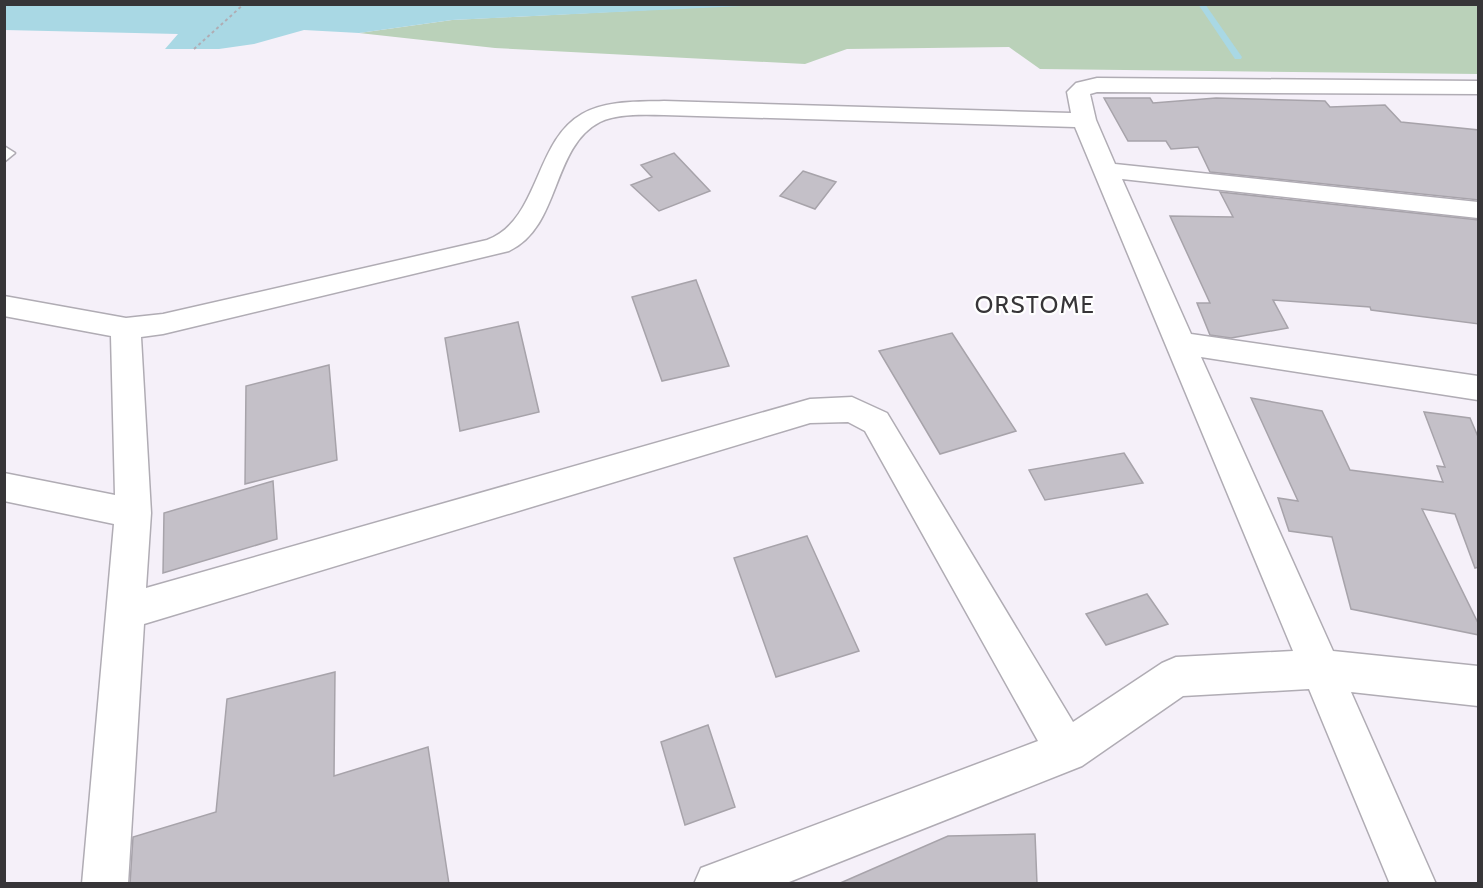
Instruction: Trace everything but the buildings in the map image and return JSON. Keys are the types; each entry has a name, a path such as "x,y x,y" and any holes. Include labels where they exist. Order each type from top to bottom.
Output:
{"street":[{"path":"1413,884 1084,120 1078,92 1084,88 1096,86 1479,87"},
{"path":"4,306 126,328 186,319 479,251 507,241 525,222 573,130 590,118 619,110 664,108 1084,120"},
{"path":"1106,170 1479,210"},
{"path":"105,884 133,513 126,328"},
{"path":"1180,343 1479,387"},
{"path":"127,611 810,411 852,409 876,422 1067,751"},
{"path":"4,487 133,513"},
{"path":"717,884 1067,751 1176,677 1320,669 1479,686"}],"lane":[{"path":"4,150 8,153 4,158"}],"path":[{"path":"194,49 244,4"}],"green space":[{"path":"766,4 1478,4 1478,74 1040,69 1009,47 847,49 805,64 495,48 359,33 452,20"}],"water":[{"path":"5,4 766,5 452,20 359,33 304,30 254,44 219,49 165,49 178,34 5,30"}],"waterway":[{"path":"1201,4 1238,57"}],"district":[{"name":"ORSTOME","path":"1035,304"}]}
